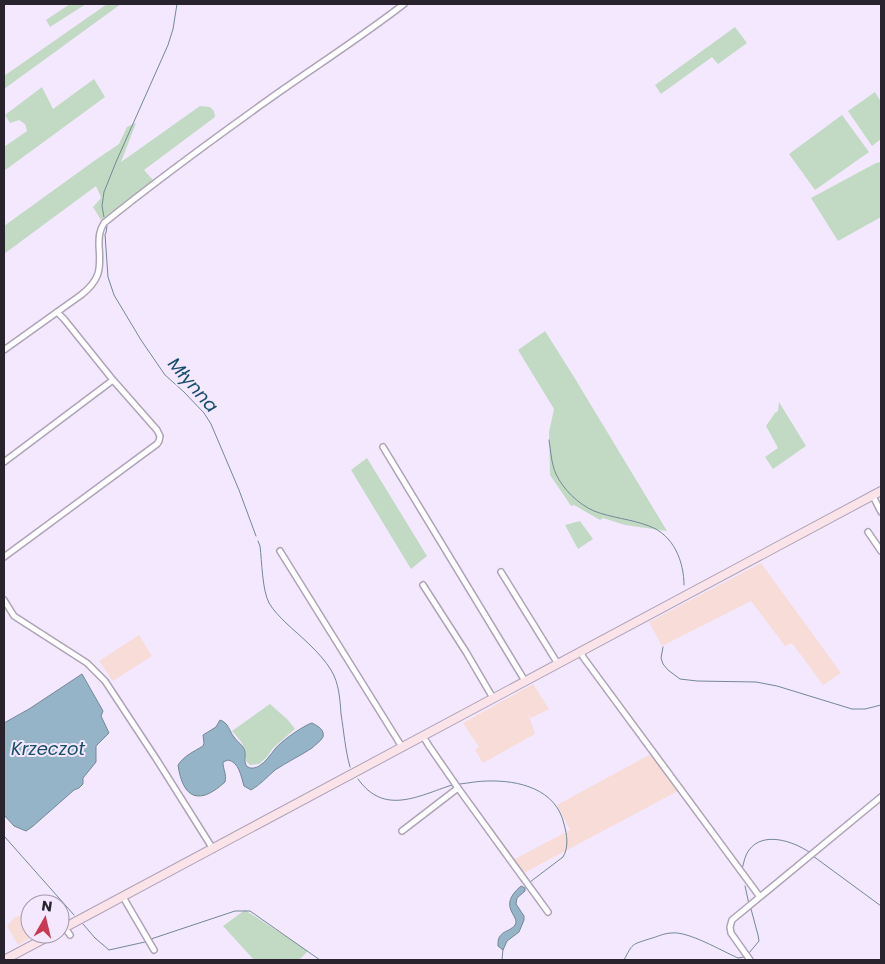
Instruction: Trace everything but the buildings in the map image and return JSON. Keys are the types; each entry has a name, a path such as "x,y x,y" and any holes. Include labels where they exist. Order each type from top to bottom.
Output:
{"street":[{"path":"4,350 92,286 100,267 98,236 104,223 268,100 346,47 404,4"},
{"path":"4,557 159,441 160,436 157,430 113,380 64,319 56,312"},
{"path":"4,462 113,380"},
{"path":"383,447 525,681"},
{"path":"70,925 881,491"},
{"path":"873,496 881,512"},
{"path":"868,532 881,551"},
{"path":"280,551 402,747"},
{"path":"501,572 558,664"},
{"path":"423,585 493,698"},
{"path":"4,600 14,616 87,663 105,681 213,849"},
{"path":"581,651 583,657 760,897"},
{"path":"423,736 458,788 548,912"},
{"path":"402,831 458,788"},
{"path":"750,960 731,933 732,920 881,797"},
{"path":"123,897 154,950"},
{"path":"4,960 34,944"}],"shaded area":[{"path":"761,563 841,673 823,685 792,643 785,646 751,601 662,646 649,622"},
{"path":"139,635 152,656 113,681 99,661"},
{"path":"533,684 549,709 531,718 528,713 535,734 483,763 475,750 479,747 463,723"},
{"path":"651,754 678,791 522,874 513,860 570,830 557,805"},
{"path":"20,915 20,944 18,945 7,926 14,918"}],"green space":[{"path":"70,4 86,4 50,27 46,20"},
{"path":"107,4 121,4 4,89 4,76"},
{"path":"735,27 747,43 718,64 712,57 661,94 655,85"},
{"path":"94,79 105,97 4,171 4,147 27,131 25,124 19,120 10,123 5,115 42,87 53,109"},
{"path":"875,92 881,102 881,139 872,146 848,111"},
{"path":"200,106 210,107 214,111 215,117 144,170 154,181 101,220 93,207 101,198 96,186 4,254 4,226 119,144 127,127 136,123 121,162"},
{"path":"842,115 869,152 815,190 789,154"},
{"path":"881,162 881,217 838,241 811,198"},
{"path":"545,331 667,531 625,525 603,518 600,520 574,505 571,506 550,475 549,432 554,409 518,350"},
{"path":"779,402 806,446 773,469 765,457 778,448 766,426 778,411"},
{"path":"367,458 427,556 411,569 351,470"},
{"path":"580,521 593,539 578,549 565,525"},
{"path":"270,704 295,729 273,748 259,764 250,765 246,761 246,752 243,744 232,731"},
{"path":"245,910 308,951 299,960 254,960 223,926"}],"water":[{"name":"Krzeczot","path":"82,674 103,711 101,716 109,733 96,746 96,762 83,778 83,784 26,831 14,826 4,815 4,723"},
{"path":"220,720 227,725 243,748 246,764 251,768 261,764 282,742 308,724 312,723 319,727 323,732 323,737 312,748 275,770 251,790 244,786 237,766 228,760 223,762 225,782 208,794 194,795 188,792 184,786 178,765 186,757 203,746 203,735 216,727"},
{"path":"521,886 525,888 525,891 517,898 516,904 524,916 524,920 519,932 507,941 503,950 498,946 499,937 515,925 516,922 511,910 510,900"}],"waterway":[{"name":"Młynna","path":"104,217 102,206 104,192 168,45 177,4"},
{"name":"Młynna","path":"107,226 105,234 108,277 114,295 165,375 204,413 211,424 256,536"},
{"path":"549,440 554,470 567,490 582,504 594,511 658,530 676,550 682,567 684,585"},
{"name":"Młynna","path":"258,541 269,603 281,618 327,663 334,675 339,691 350,767"},
{"path":"663,647 661,658 663,664 680,679 756,682 777,686 852,709 865,709 881,705"},
{"name":"Młynna","path":"358,779 368,790 379,797 390,800 414,798 452,785"},
{"name":"Młynna","path":"460,784 484,781 511,782 534,789 553,802 560,812 564,824 567,837 566,849 563,857 530,882"},
{"path":"4,836 74,915"},
{"path":"742,869 749,850 755,844 762,841 770,839 787,842 809,852"},
{"path":"813,856 881,906"},
{"path":"745,886 749,904"},
{"path":"749,953 759,941 751,909"},
{"path":"151,939 235,911 250,911 320,960"},
{"path":"83,924 109,950 145,942"},
{"path":"624,960 631,947 636,944 663,934 672,933 687,935 738,958 744,957"},
{"name":"Młynna","path":"502,960 503,949"}]}
